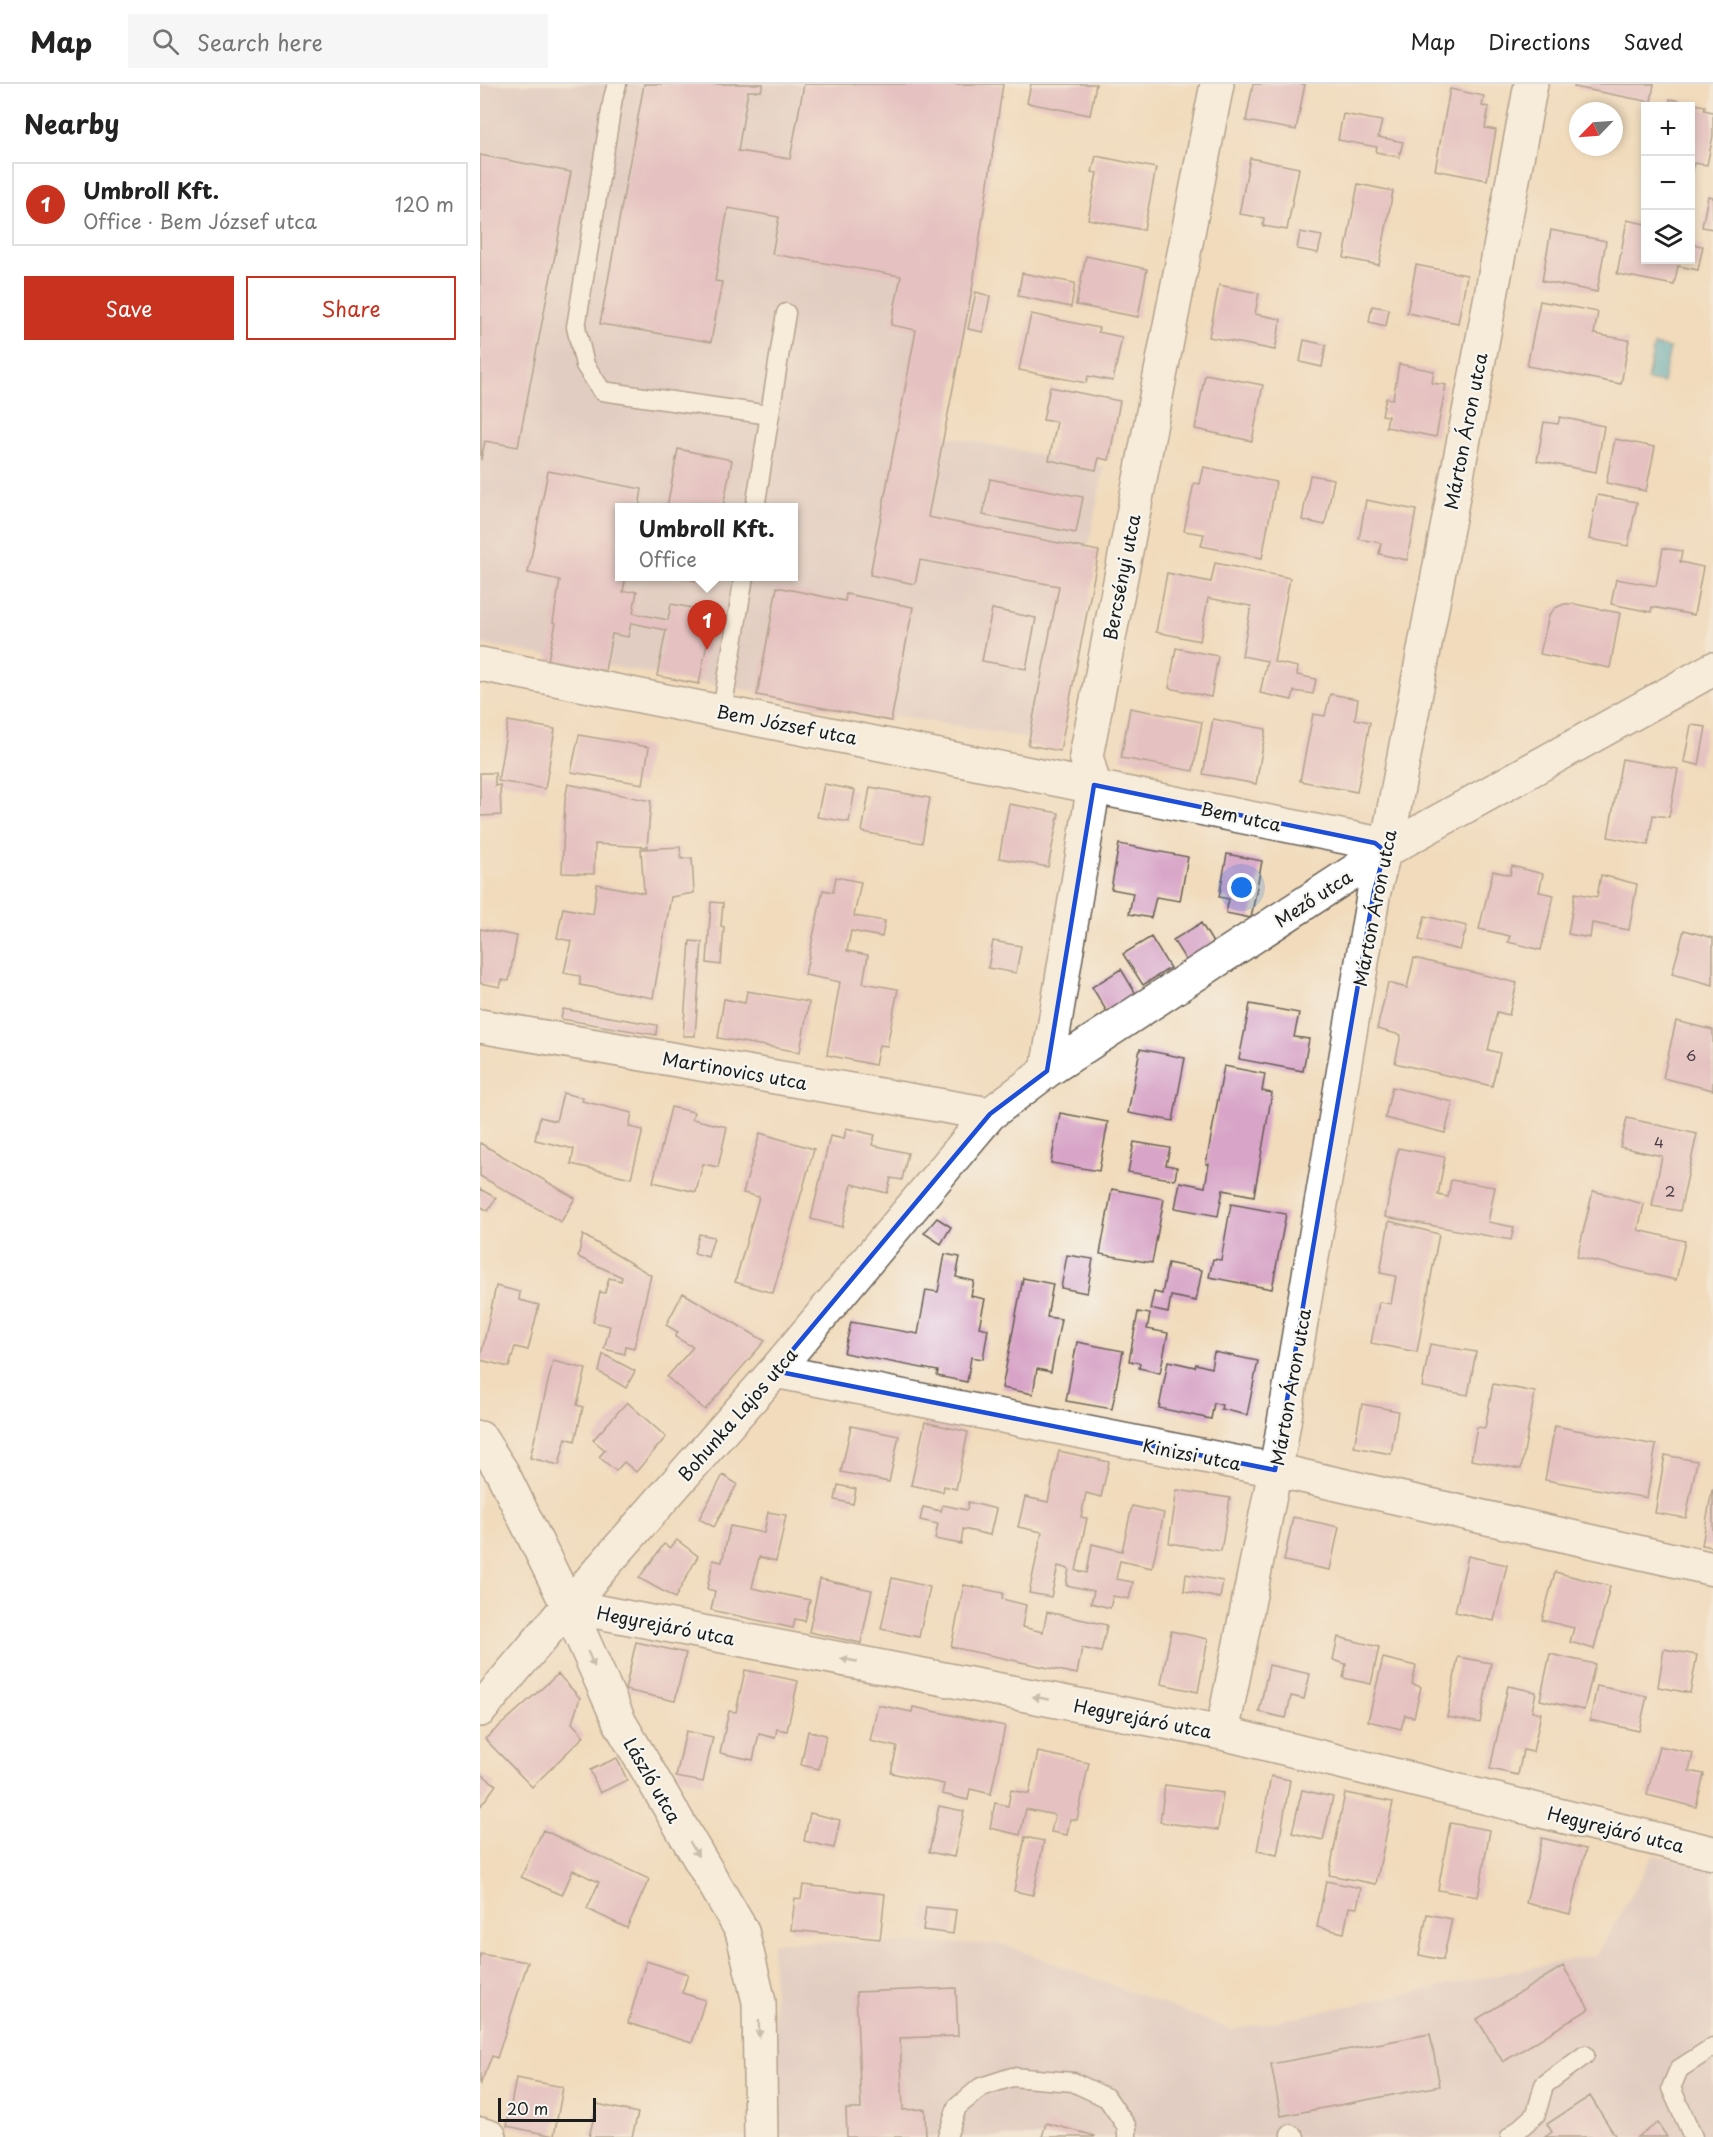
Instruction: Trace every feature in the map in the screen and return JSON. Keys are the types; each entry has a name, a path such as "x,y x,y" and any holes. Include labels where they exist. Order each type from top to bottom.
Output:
{"street":[{"name":"Bercsényi utca","path":"1047,1071 1094,786 1086,756 1216,84"},
{"name":"Márton Áron utca","path":"1222,1733 1275,1470 1374,891 1385,851 1531,84"},
{"name":"Bem József utca","path":"480,664 1094,786"},
{"name":"Mező utca","path":"990,1114 1047,1071 1385,851 1713,669"},
{"name":"Bem utca","path":"1094,786 1375,843 1385,851"},
{"name":"Martinovics utca","path":"480,1026 990,1114"},
{"name":"Bohunka Lajos utca","path":"480,1710 568,1606 775,1371 990,1114"},
{"name":"Kinizsi utca","path":"775,1371 1275,1470 1713,1569"},
{"name":"László utca","path":"480,1438 502,1472 568,1606 620,1722 742,1932 759,2002 761,2137"},
{"name":"Hegyrejáró utca","path":"568,1606 1222,1733 1713,1852"},
{"path":"480,2134 490,2137"}],"lane":[{"path":"617,84 576,327 585,365 602,391 770,415"},
{"path":"756,503 786,313"},
{"path":"722,711 743,581"},
{"path":"1693,2137 1671,2088 1679,2068 1713,2048"},
{"path":"1510,2137 1536,2115 1544,2085 1585,2055"},
{"path":"947,2137 957,2107 981,2087 1012,2077 1073,2082 1107,2098 1127,2127 1127,2137"}],"highlighted area":[{"path":"1094,785 1375,843 1385,851 1374,891 1275,1470 775,1371 990,1114 1047,1071"}],"shaded area":[{"path":"480,84 1003,84 972,290 946,436 1104,467 1050,742 480,644"},
{"path":"1653,1855 1713,1867 1713,2137 779,2137 772,1942 1002,1944 1232,2030 1598,1954"}],"water":[{"path":"1654,345 1670,348 1663,383 1647,380"}],"building":[{"path":"644,84 763,84 761,91 748,91 738,151 790,159 804,84 1003,84 972,290 928,517 1099,551 1060,751 1028,745 1059,586 920,560 915,584 870,575 916,330 891,325 901,276 772,254 779,217 728,208 715,281 722,282 711,342 600,324"},
{"path":"1031,84 1096,84 1090,115 1027,103"},
{"path":"1253,84 1305,84 1296,130 1246,121"},
{"path":"1575,84 1654,84 1651,102 1574,87"},
{"path":"1450,89 1484,96 1482,106 1489,107 1485,128 1496,130 1487,180 1435,170"},
{"path":"1670,99 1685,102 1670,102"},
{"path":"1695,104 1705,106 1704,110 1713,112 1713,136 1707,165 1695,163"},
{"path":"1343,114 1382,121 1378,137 1403,142 1399,157 1376,152 1377,147 1338,140"},
{"path":"480,155 571,172 518,447 485,441 481,460"},
{"path":"1096,156 1156,168 1144,230 1088,219 1097,173 1092,172"},
{"path":"1250,158 1299,168 1287,230 1263,226 1264,218 1239,214"},
{"path":"1358,184 1393,191 1379,265 1344,258"},
{"path":"1708,196 1713,197 1713,229 1702,227"},
{"path":"1627,220 1641,223 1641,264 1695,264 1695,245 1703,246 1698,270 1678,266 1674,285 1617,274"},
{"path":"1551,230 1606,241 1597,292 1542,281"},
{"path":"1300,232 1322,236 1318,253 1297,249"},
{"path":"1086,256 1147,269 1138,317 1076,305"},
{"path":"1416,265 1467,275 1458,323 1407,313"},
{"path":"1022,273 1075,283 1071,307 1018,296"},
{"path":"1219,285 1259,293 1255,314 1281,319 1275,350 1209,337"},
{"path":"976,292 990,296 983,332 968,329"},
{"path":"1540,301 1598,312 1594,334 1629,340 1621,384 1527,366"},
{"path":"1372,306 1389,309 1386,326 1369,322"},
{"path":"1031,314 1099,328 1098,332 1122,337 1113,381 1088,376 1086,383 1019,370"},
{"path":"1304,340 1326,345 1322,367 1300,362"},
{"path":"1399,364 1434,371 1432,383 1446,385 1436,437 1386,427 1388,416 1382,415 1386,398 1393,399"},
{"path":"1205,374 1263,385 1252,441 1195,429"},
{"path":"1050,387 1120,401 1109,460 1099,458 1096,470 1049,460 1057,422 1043,420"},
{"path":"1560,417 1604,426 1596,472 1537,461 1544,422 1558,424"},
{"path":"1615,439 1655,447 1646,491 1606,483"},
{"path":"678,449 732,460 724,503 668,503"},
{"path":"1204,467 1276,482 1262,558 1201,546 1204,534 1184,531 1194,483 1200,484"},
{"path":"548,471 642,489 640,503 615,503 615,581 625,581 623,592 637,591 633,613 668,620 671,604 713,612 699,684 657,676 666,630 631,623 628,637 612,634 605,671 548,660 556,623 553,622 560,580 528,573"},
{"path":"1310,475 1334,479 1325,525 1302,520"},
{"path":"990,479 1083,497 1076,533 983,515"},
{"path":"1597,495 1637,502 1628,546 1589,539"},
{"path":"1366,500 1416,510 1407,560 1379,554 1381,543 1359,539"},
{"path":"1663,548 1682,551 1680,562 1703,567 1694,615 1652,607 1651,612 1611,604 1616,579 1656,586"},
{"path":"1215,563 1290,578 1274,662 1298,667 1297,675 1316,679 1313,694 1294,691 1292,700 1260,693 1267,661 1242,656 1251,606 1208,598 1200,641 1156,632 1167,573 1211,582"},
{"path":"777,587 845,601 846,594 913,607 891,721 757,695"},
{"path":"1564,604 1620,613 1610,668 1540,654 1549,615 1555,608"},
{"path":"992,609 1036,618 1026,669 982,661"},
{"path":"1176,648 1218,656 1211,697 1169,688"},
{"path":"1330,694 1358,699 1355,719 1370,722 1357,792 1300,781 1313,714 1325,716"},
{"path":"1130,708 1202,722 1193,771 1121,758"},
{"path":"1213,719 1266,729 1256,784 1203,774"},
{"path":"508,721 555,729 545,789 498,781"},
{"path":"1691,725 1706,727 1699,765 1684,762"},
{"path":"579,735 649,747 643,784 571,772"},
{"path":"1622,759 1678,769 1669,817 1653,815 1648,845 1608,837"},
{"path":"480,773 495,773 495,786 500,785 501,815 480,816"},
{"path":"568,784 651,801 647,847 595,844 594,874 562,873 565,799"},
{"path":"824,784 855,790 849,822 817,817"},
{"path":"870,787 930,798 922,843 862,832"},
{"path":"1009,804 1059,813 1048,867 999,858"},
{"path":"1119,844 1188,857 1180,901 1156,897 1151,918 1129,914 1133,893 1111,889"},
{"path":"680,847 681,859 692,858 694,893 671,897 653,998 580,985 580,976 564,973 571,941 557,938 563,908 593,914 597,884 644,893 641,849"},
{"path":"1227,854 1262,861 1251,918 1226,913 1229,899 1219,897"},
{"path":"1512,866 1543,874 1539,892 1554,895 1541,950 1508,942 1510,936 1479,929 1493,871 1510,875"},
{"path":"1601,875 1637,884 1629,930 1592,923 1590,938 1568,934 1575,893 1597,897"},
{"path":"836,877 861,882 854,916 885,921 882,937 851,931 847,951 868,955 863,983 898,989 887,1046 879,1045 875,1065 827,1055 840,982 805,975 823,890 833,892"},
{"path":"711,902 723,903 721,965 707,963"},
{"path":"1425,916 1467,926 1460,950 1419,940"},
{"path":"1201,923 1215,946 1187,962 1173,940"},
{"path":"480,929 517,936 509,981 502,980 500,987 480,983"},
{"path":"1684,930 1713,938 1713,985 1672,974"},
{"path":"1151,937 1170,968 1143,985 1123,954"},
{"path":"690,941 702,942 695,1036 683,1036"},
{"path":"993,941 1021,946 1016,973 988,968"},
{"path":"1414,958 1517,983 1509,1015 1497,1012 1488,1050 1500,1053 1492,1086 1395,1063 1401,1035 1377,1029 1388,983 1407,988"},
{"path":"1121,969 1136,994 1107,1012 1092,987"},
{"path":"747,991 809,1002 800,1052 718,1038 724,999 745,1003"},
{"path":"1250,1004 1299,1013 1294,1037 1309,1039 1303,1071 1239,1059"},
{"path":"563,1009 657,1025 656,1035 561,1019"},
{"path":"1676,1021 1713,1030 1713,1090 1663,1078"},
{"path":"1140,1049 1185,1058 1173,1121 1128,1113"},
{"path":"1224,1066 1265,1074 1262,1091 1272,1093 1254,1196 1223,1190 1218,1216 1175,1208 1180,1182 1205,1187 1209,1164 1206,1164"},
{"path":"1392,1087 1453,1102 1445,1133 1385,1118"},
{"path":"563,1093 583,1098 582,1101 632,1113 629,1127 643,1130 631,1178 571,1164 574,1149 535,1140 540,1117 556,1121"},
{"path":"671,1107 694,1112 692,1119 727,1127 718,1167 703,1164 696,1192 653,1182"},
{"path":"1060,1113 1108,1122 1099,1171 1051,1163"},
{"path":"1627,1118 1697,1134 1680,1211 1652,1206 1662,1156 1620,1147"},
{"path":"846,1128 875,1135 872,1145 908,1153 902,1180 891,1178 887,1193 852,1184 842,1227 811,1219 830,1136 844,1139"},
{"path":"760,1133 814,1149 773,1293 735,1282 759,1197 743,1193"},
{"path":"1134,1142 1170,1148 1166,1165 1177,1167 1175,1180 1128,1172"},
{"path":"480,1143 575,1198 561,1222 480,1176"},
{"path":"1398,1148 1445,1157 1438,1195 1448,1197 1451,1180 1495,1187 1488,1222 1514,1227 1511,1240 1385,1217"},
{"path":"480,1189 496,1198 488,1211 480,1206"},
{"path":"1112,1189 1164,1199 1152,1263 1100,1254"},
{"path":"1593,1191 1644,1204 1638,1230 1685,1241 1676,1280 1577,1257"},
{"path":"1231,1204 1286,1214 1272,1289 1209,1277 1213,1259 1221,1260"},
{"path":"937,1218 951,1227 941,1244 924,1233"},
{"path":"1389,1221 1439,1234 1417,1352 1371,1343 1379,1302 1391,1304 1396,1276 1380,1273"},
{"path":"699,1234 714,1237 708,1257 694,1253"},
{"path":"583,1235 651,1275 634,1348 626,1346 625,1354 604,1349 610,1326 593,1322 600,1292 605,1293 609,1278 621,1281 622,1277 578,1257"},
{"path":"945,1254 960,1257 956,1277 974,1281 971,1296 985,1299 979,1327 988,1329 983,1359 971,1357 967,1382 937,1376 938,1371 844,1353 851,1322 918,1334 926,1290 938,1292"},
{"path":"1067,1255 1093,1259 1087,1293 1061,1288"},
{"path":"1168,1263 1202,1270 1196,1301 1171,1296 1168,1313 1150,1309 1154,1292 1162,1294"},
{"path":"1023,1278 1053,1284 1047,1317 1061,1319 1051,1372 1037,1369 1033,1394 1002,1388"},
{"path":"496,1286 520,1292 519,1300 539,1305 528,1350 515,1347 509,1367 480,1360"},
{"path":"683,1293 765,1341 705,1410 667,1377 693,1347 675,1337 678,1332 666,1325"},
{"path":"1138,1312 1150,1314 1147,1329 1168,1333 1160,1373 1139,1368 1140,1363 1129,1361"},
{"path":"1077,1342 1123,1351 1112,1409 1066,1401"},
{"path":"1430,1344 1476,1352 1468,1395 1422,1387"},
{"path":"1214,1352 1258,1361 1247,1415 1221,1409 1222,1405 1214,1403 1211,1419 1159,1408 1168,1361 1211,1368"},
{"path":"603,1354 635,1371 626,1388 599,1372"},
{"path":"553,1361 586,1369 577,1405 583,1407 575,1441 566,1438 559,1465 530,1458"},
{"path":"1493,1384 1535,1392 1521,1469 1471,1460 1477,1427 1485,1428"},
{"path":"627,1402 666,1437 636,1472 624,1462 616,1471 599,1457 605,1450 593,1440"},
{"path":"1362,1404 1398,1411 1391,1454 1354,1447"},
{"path":"925,1422 968,1432 956,1489 944,1486 943,1492 911,1485"},
{"path":"851,1426 899,1436 889,1482 841,1472"},
{"path":"1555,1426 1656,1445 1647,1498 1545,1480"},
{"path":"1059,1451 1109,1462 1101,1497 1086,1493 1081,1517 1087,1518 1076,1571 1087,1573 1092,1544 1122,1551 1132,1506 1164,1513 1152,1568 1120,1561 1116,1579 1133,1582 1129,1599 1113,1596 1110,1608 1091,1603 1094,1591 1066,1585 1069,1569 1058,1566 1051,1597 1029,1593 1042,1532 1018,1527 1025,1497 1048,1502"},
{"path":"1665,1455 1697,1461 1686,1518 1655,1513"},
{"path":"723,1475 737,1484 714,1527 699,1519"},
{"path":"838,1485 856,1489 853,1504 835,1500"},
{"path":"1177,1490 1230,1498 1221,1551 1169,1543"},
{"path":"1713,1490 1713,1547 1702,1545"},
{"path":"968,1502 996,1509 990,1535 963,1529 961,1544 935,1539 938,1524 920,1520 923,1507 941,1511 943,1505 967,1510"},
{"path":"768,1512 786,1515 781,1540 776,1561 759,1557 752,1588 810,1600 805,1621 795,1619 793,1628 711,1610 715,1591 707,1589 713,1560 722,1562 730,1526 764,1533"},
{"path":"1293,1517 1339,1527 1330,1570 1284,1561"},
{"path":"677,1540 698,1556 675,1598 639,1578 664,1544 670,1548"},
{"path":"1468,1556 1507,1565 1494,1621 1455,1612"},
{"path":"1555,1572 1610,1586 1594,1649 1570,1642 1574,1628 1542,1620"},
{"path":"1186,1574 1223,1581 1220,1598 1184,1591"},
{"path":"892,1578 930,1587 919,1637 881,1629"},
{"path":"820,1579 872,1590 861,1643 809,1632"},
{"path":"964,1585 1003,1593 1002,1599 1026,1605 1022,1627 1043,1632 1047,1612 1107,1625 1101,1652 1082,1648 1077,1674 951,1647"},
{"path":"1171,1631 1208,1639 1198,1692 1161,1684"},
{"path":"1338,1637 1379,1647 1371,1684 1343,1678 1346,1664 1333,1660"},
{"path":"636,1642 686,1653 675,1701 625,1690"},
{"path":"1664,1649 1697,1655 1690,1693 1658,1687"},
{"path":"1550,1654 1595,1664 1584,1710 1540,1700"},
{"path":"1458,1657 1491,1663 1480,1723 1447,1717"},
{"path":"1383,1658 1416,1666 1412,1684 1421,1687 1414,1717 1405,1715 1401,1729 1368,1721"},
{"path":"1269,1665 1310,1674 1304,1699 1291,1696 1286,1718 1259,1712"},
{"path":"745,1670 798,1681 787,1731 777,1729 775,1738 759,1734 753,1760 720,1753 729,1711 736,1712"},
{"path":"558,1674 580,1698 572,1723 584,1736 532,1787 485,1739"},
{"path":"1508,1686 1536,1692 1532,1711 1541,1713 1533,1752 1523,1750 1518,1775 1490,1769"},
{"path":"1597,1686 1647,1696 1639,1731 1590,1720"},
{"path":"878,1705 912,1712 913,1707 1005,1726 991,1794 970,1789 968,1800 942,1794 944,1784 891,1773 897,1747 870,1741"},
{"path":"686,1731 713,1737 703,1782 676,1777"},
{"path":"808,1731 826,1735 819,1769 801,1765"},
{"path":"1659,1746 1693,1753 1689,1771 1704,1774 1696,1807 1647,1795"},
{"path":"1038,1752 1089,1763 1077,1820 1070,1819 1067,1835 1051,1832 1055,1815 1026,1809 1020,1835 990,1828 995,1803 1008,1806 1011,1790 1029,1794"},
{"path":"617,1758 627,1780 600,1793 590,1770"},
{"path":"480,1773 496,1785 480,1807"},
{"path":"1271,1776 1290,1780 1277,1855 1257,1851"},
{"path":"1165,1785 1223,1793 1218,1830 1160,1822"},
{"path":"1302,1790 1333,1797 1323,1840 1292,1833"},
{"path":"1345,1793 1393,1802 1376,1884 1329,1875"},
{"path":"939,1806 964,1811 954,1857 929,1852"},
{"path":"810,1813 840,1820 834,1848 804,1841"},
{"path":"1450,1823 1490,1830 1478,1897 1438,1890"},
{"path":"543,1830 649,1879 627,1928 587,1909 599,1882 573,1870 562,1895 521,1877"},
{"path":"1025,1837 1044,1841 1033,1895 1014,1891"},
{"path":"1542,1838 1586,1849 1570,1914 1526,1903"},
{"path":"1326,1881 1361,1888 1357,1908 1349,1907 1344,1933 1317,1927"},
{"path":"803,1885 885,1894 880,1939 791,1930 795,1898 801,1899"},
{"path":"926,1907 956,1910 953,1934 923,1930"},
{"path":"1427,1914 1452,1919 1443,1960 1419,1955"},
{"path":"480,1954 528,1962 497,2058 492,2056 480,2085"},
{"path":"646,1961 688,1974 682,1993 705,2000 692,2043 628,2023"},
{"path":"1563,1966 1589,2009 1503,2062 1477,2019"},
{"path":"956,1988 958,2036 900,2038 903,2110 925,2109 926,2137 847,2137 846,2109 861,2109 856,1992"},
{"path":"1430,2034 1440,2086 1281,2116 1271,2064"},
{"path":"516,2078 563,2087 554,2136 507,2126"},
{"path":"1590,2096 1616,2137 1545,2137 1552,2132 1547,2124"},
{"path":"597,2104 638,2113 632,2137 589,2137"},
{"path":"1046,2123 1095,2136 1042,2137"},
{"path":"1658,2123 1667,2137 1637,2137"}],"place":[{"name":"Umbroll Kft.","path":"707,650"}]}
